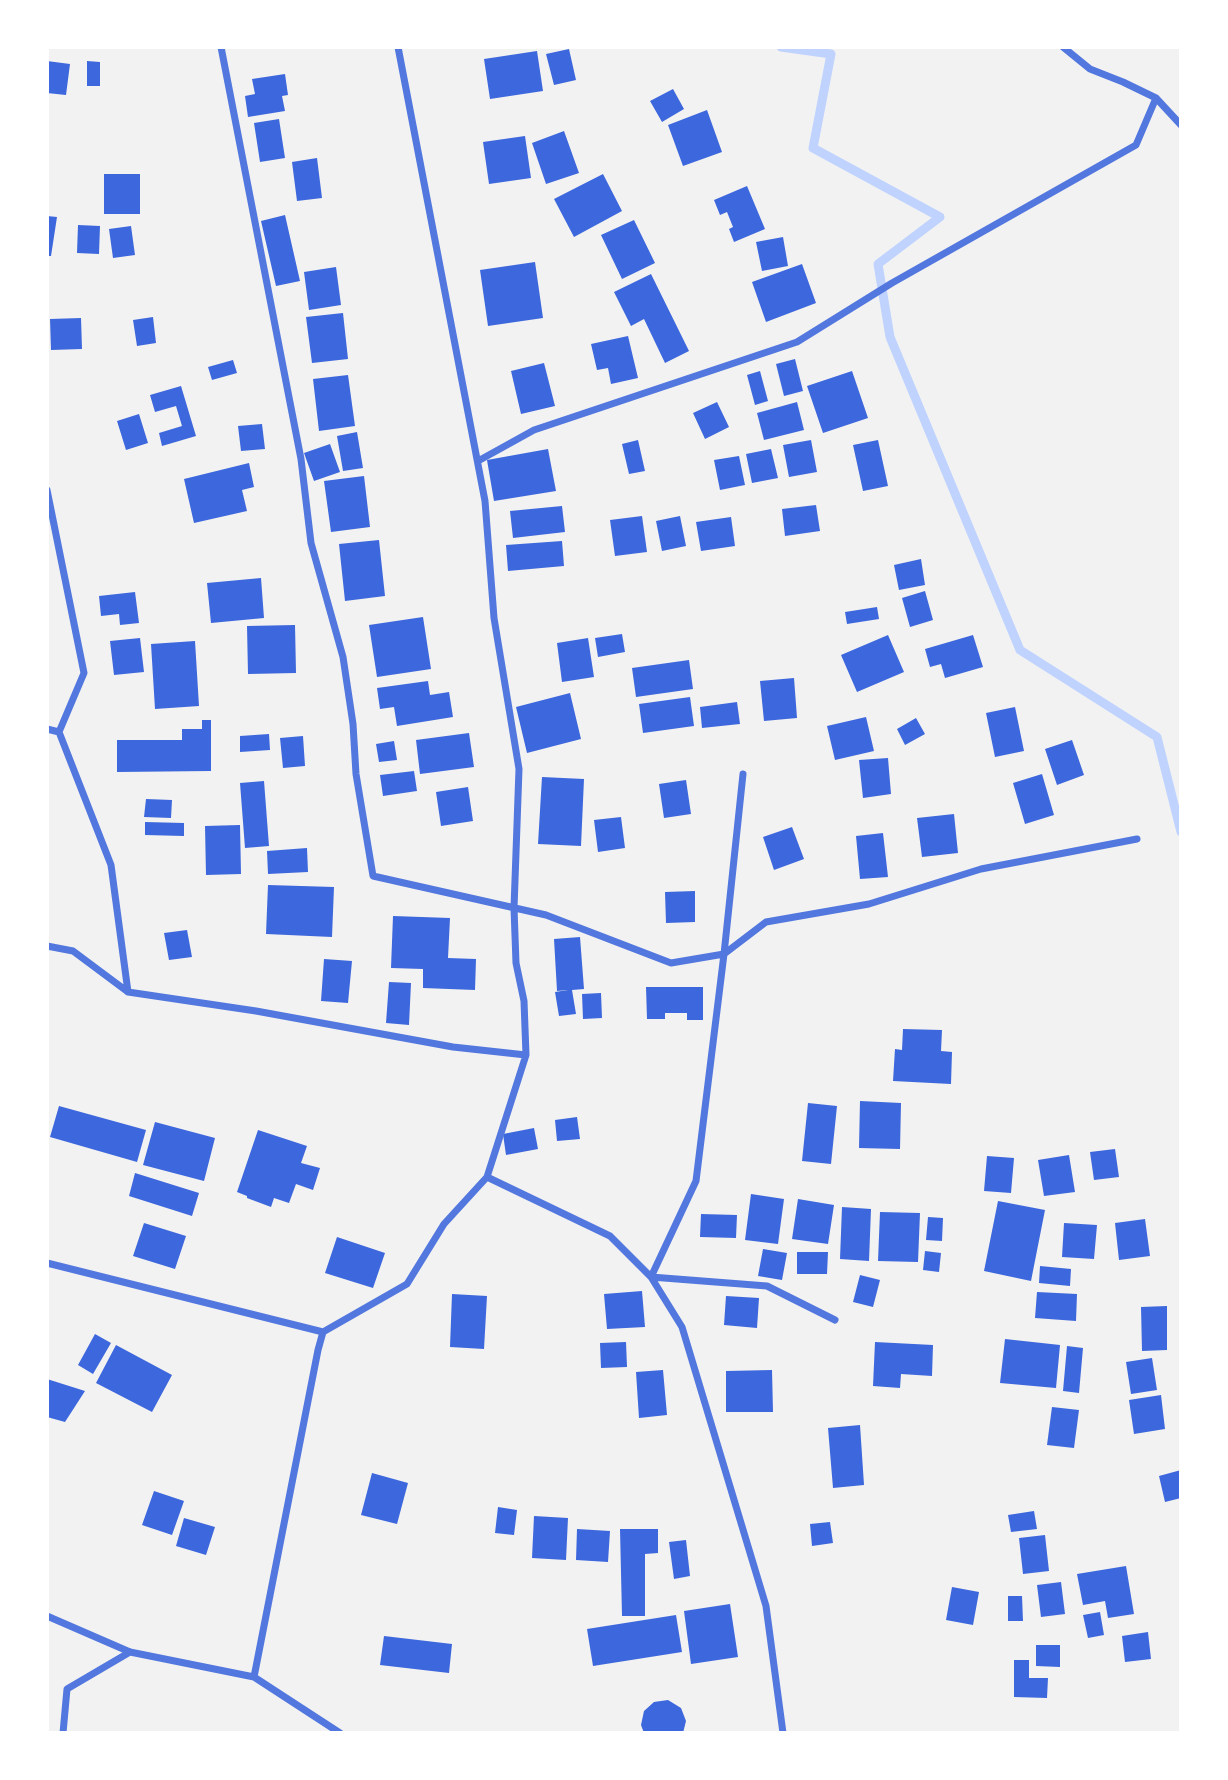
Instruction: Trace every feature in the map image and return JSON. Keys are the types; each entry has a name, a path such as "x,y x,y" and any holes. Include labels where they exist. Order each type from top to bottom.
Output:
{"street":[{"path":"221,47 301,459 311,543 343,657 356,774 373,876 546,915 671,963 724,954 766,922 869,904 981,869 1137,839"},
{"path":"47,1263 323,1332 407,1284 444,1224 487,1177 526,1055 524,1001 516,963 514,908 519,769 494,618 485,501 398,47"},
{"path":"1063,47 1090,69 1156,98 1181,125"},
{"path":"478,461 534,430 797,342 892,283 1136,145 1156,98"},
{"path":"47,490 84,673 58,732 111,865 128,992"},
{"path":"47,729 58,732"},
{"path":"651,1277 696,1181 743,774"},
{"path":"47,946 73,951 128,992 256,1011 453,1047 526,1055"},
{"path":"487,1177 611,1236 651,1277 682,1327 766,1606 783,1733"},
{"path":"651,1277 768,1286 835,1320"},
{"path":"254,1677 323,1332"},
{"path":"47,1616 130,1652 254,1677 340,1733"},
{"path":"63,1733 67,1689 130,1652"}],"building":[{"path":"569,49 576,80 554,85 546,54"},
{"path":"537,51 543,91 490,99 484,59"},
{"path":"47,61 70,64 66,95 47,93"},
{"path":"87,61 100,62 100,86 87,86"},
{"path":"285,74 288,95 282,96 285,111 248,117 245,96 255,94 252,79"},
{"path":"673,89 684,109 662,122 650,101"},
{"path":"707,110 722,152 683,166 668,125"},
{"path":"279,119 285,158 260,162 254,123"},
{"path":"564,131 579,173 546,184 532,143"},
{"path":"525,136 531,178 489,184 483,142"},
{"path":"317,158 322,198 297,201 292,162"},
{"path":"104,174 140,174 140,214 104,214"},
{"path":"603,174 622,211 574,237 554,199"},
{"path":"747,186 765,229 734,242 729,229 733,227 727,212 720,215 714,200"},
{"path":"285,215 300,281 276,286 261,221"},
{"path":"47,216 57,217 51,256 47,256"},
{"path":"634,220 655,263 622,279 601,235"},
{"path":"78,225 100,226 99,254 77,253"},
{"path":"131,226 135,255 113,258 109,229"},
{"path":"783,237 788,266 762,271 756,242"},
{"path":"535,262 543,318 488,326 480,270"},
{"path":"802,264 816,303 766,322 752,282"},
{"path":"336,267 341,305 309,310 304,272"},
{"path":"651,274 689,351 665,363 644,319 631,326 614,292"},
{"path":"343,313 348,359 312,363 306,317"},
{"path":"153,317 156,343 137,346 133,320"},
{"path":"81,318 82,349 51,350 50,319"},
{"path":"628,336 638,378 611,384 608,368 597,370 591,344"},
{"path":"795,359 803,391 784,396 776,364"},
{"path":"233,360 237,373 212,380 208,367"},
{"path":"544,363 555,406 521,414 511,371"},
{"path":"760,371 768,401 755,405 747,375"},
{"path":"852,371 868,418 823,433 807,386"},
{"path":"348,375 355,426 319,431 313,379"},
{"path":"181,386 196,436 162,446 159,433 182,426 176,406 155,412 150,395"},
{"path":"717,402 729,427 705,439 693,413"},
{"path":"797,402 804,430 764,440 757,413"},
{"path":"139,414 148,443 126,450 117,421"},
{"path":"262,424 265,449 241,451 238,426"},
{"path":"357,432 363,468 343,471 337,436"},
{"path":"638,440 645,471 629,474 622,444"},
{"path":"811,440 817,472 789,477 783,445"},
{"path":"878,440 888,486 863,491 853,445"},
{"path":"330,444 340,472 314,481 304,453"},
{"path":"548,449 556,491 494,501 487,460"},
{"path":"771,449 778,478 752,483 746,454"},
{"path":"739,456 745,485 720,490 714,460"},
{"path":"249,463 254,487 242,490 247,511 194,523 184,479"},
{"path":"364,476 370,527 331,532 324,481"},
{"path":"816,505 820,531 785,536 782,509"},
{"path":"562,506 565,532 513,538 510,511"},
{"path":"642,516 647,552 615,556 610,520"},
{"path":"680,516 686,546 662,551 656,521"},
{"path":"731,517 735,546 701,551 696,522"},
{"path":"379,540 385,596 345,601 339,544"},
{"path":"562,541 564,566 508,571 506,545"},
{"path":"921,559 925,585 899,590 894,565"},
{"path":"261,578 264,618 211,623 207,583"},
{"path":"925,591 933,620 910,627 902,598"},
{"path":"135,592 139,623 120,625 119,614 101,616 99,596"},
{"path":"877,607 879,619 847,624 845,612"},
{"path":"423,617 431,669 377,677 369,625"},
{"path":"295,625 296,673 248,674 247,626"},
{"path":"622,634 625,652 598,657 595,638"},
{"path":"888,635 904,672 857,692 841,655"},
{"path":"973,635 983,667 945,678 941,664 930,667 925,649"},
{"path":"140,638 144,672 114,675 110,641"},
{"path":"588,638 594,677 562,682 557,643"},
{"path":"195,641 199,706 155,709 151,644"},
{"path":"689,660 693,689 636,697 632,668"},
{"path":"794,678 797,718 764,721 760,681"},
{"path":"428,681 430,695 449,692 453,717 397,726 394,707 380,709 377,688"},
{"path":"570,693 581,739 527,753 516,707"},
{"path":"690,697 694,726 643,733 639,704"},
{"path":"737,702 740,724 702,728 700,707"},
{"path":"1015,707 1024,751 995,757 986,713"},
{"path":"866,717 874,751 835,760 827,726"},
{"path":"916,718 925,734 905,745 897,729"},
{"path":"202,720 211,720 211,771 117,772 117,740 182,740 182,729 202,729"},
{"path":"469,733 474,767 420,774 416,740"},
{"path":"269,734 270,750 240,752 240,736"},
{"path":"303,736 305,766 283,768 280,738"},
{"path":"1072,740 1084,775 1057,785 1045,749"},
{"path":"394,741 397,760 379,762 376,744"},
{"path":"888,758 891,794 863,798 859,760"},
{"path":"414,771 417,791 383,796 380,775"},
{"path":"1042,774 1054,815 1025,824 1013,783"},
{"path":"542,777 584,779 581,846 538,844"},
{"path":"686,780 691,814 664,818 659,784"},
{"path":"264,781 269,846 245,848 240,783"},
{"path":"468,787 473,821 441,826 436,792"},
{"path":"146,799 172,800 171,818 144,817"},
{"path":"954,814 958,853 922,857 917,818"},
{"path":"621,817 625,848 598,852 594,820"},
{"path":"145,822 184,823 184,836 145,835"},
{"path":"240,825 241,874 206,875 205,826"},
{"path":"792,827 804,859 774,870 763,837"},
{"path":"883,833 888,877 860,879 856,836"},
{"path":"307,848 308,872 268,874 267,851"},
{"path":"268,885 334,887 332,937 266,934"},
{"path":"695,891 695,922 666,923 665,892"},
{"path":"393,916 450,918 448,958 476,959 475,990 423,988 423,969 391,968"},
{"path":"187,930 192,957 169,960 164,933"},
{"path":"580,937 584,989 572,990 576,1014 559,1016 555,992 568,990 557,991 554,939"},
{"path":"324,959 352,961 348,1003 321,1001"},
{"path":"389,982 411,983 409,1025 386,1023"},
{"path":"646,987 703,987 703,1020 687,1020 687,1013 665,1013 665,1019 647,1019"},
{"path":"601,993 602,1018 583,1019 582,994"},
{"path":"903,1029 942,1030 941,1051 952,1052 951,1084 893,1081 895,1049 902,1050"},
{"path":"860,1101 901,1103 900,1149 859,1148"},
{"path":"808,1103 837,1106 831,1164 802,1161"},
{"path":"59,1106 146,1130 137,1162 50,1137"},
{"path":"577,1117 580,1139 557,1141 555,1120"},
{"path":"155,1122 215,1138 204,1181 143,1165"},
{"path":"534,1128 538,1149 506,1155 503,1134"},
{"path":"258,1130 307,1146 301,1163 320,1168 313,1190 296,1184 289,1203 274,1198 271,1207 237,1192"},
{"path":"1115,1149 1119,1177 1094,1180 1090,1152"},
{"path":"1069,1155 1075,1192 1044,1196 1038,1160"},
{"path":"987,1156 1014,1158 1011,1193 984,1191"},
{"path":"135,1173 199,1193 192,1216 129,1196"},
{"path":"751,1194 784,1199 778,1244 745,1240"},
{"path":"798,1199 834,1205 828,1244 792,1239"},
{"path":"998,1201 1045,1210 1031,1281 984,1271"},
{"path":"842,1207 871,1209 869,1261 840,1259"},
{"path":"880,1212 920,1213 918,1262 878,1261"},
{"path":"701,1214 737,1215 736,1238 700,1237"},
{"path":"928,1217 943,1218 942,1241 926,1240"},
{"path":"1145,1219 1150,1256 1119,1260 1115,1223"},
{"path":"144,1223 186,1236 175,1269 133,1256"},
{"path":"1064,1223 1097,1225 1094,1259 1062,1257"},
{"path":"337,1237 385,1253 373,1288 325,1273"},
{"path":"763,1249 787,1253 782,1280 758,1276"},
{"path":"925,1251 941,1253 939,1272 923,1270"},
{"path":"797,1252 828,1252 827,1274 797,1274"},
{"path":"1040,1266 1071,1269 1070,1286 1039,1283"},
{"path":"860,1275 880,1280 873,1307 853,1302"},
{"path":"642,1291 645,1327 607,1329 604,1294"},
{"path":"1037,1292 1077,1294 1076,1321 1035,1318"},
{"path":"452,1294 487,1296 484,1349 450,1347"},
{"path":"726,1296 759,1298 757,1328 724,1325"},
{"path":"1167,1306 1167,1350 1142,1351 1141,1307"},
{"path":"95,1334 111,1343 93,1374 78,1365"},
{"path":"1005,1339 1060,1345 1056,1388 1000,1383"},
{"path":"626,1342 627,1367 601,1368 600,1343"},
{"path":"875,1342 933,1345 932,1376 901,1374 900,1388 873,1386"},
{"path":"116,1345 172,1375 152,1412 96,1383"},
{"path":"1067,1346 1083,1348 1079,1393 1063,1391"},
{"path":"1152,1358 1157,1390 1131,1394 1126,1362"},
{"path":"663,1370 667,1415 639,1418 636,1372"},
{"path":"772,1370 773,1412 726,1412 726,1371"},
{"path":"47,1379 85,1391 65,1422 47,1417"},
{"path":"1161,1395 1165,1429 1134,1434 1129,1400"},
{"path":"1052,1407 1079,1410 1074,1448 1047,1445"},
{"path":"860,1425 864,1485 833,1488 828,1428"},
{"path":"1181,1470 1181,1498 1165,1502 1159,1476"},
{"path":"372,1473 408,1483 397,1524 361,1515"},
{"path":"154,1491 184,1501 172,1535 142,1525"},
{"path":"498,1507 517,1510 514,1535 495,1533"},
{"path":"1034,1511 1037,1529 1011,1532 1008,1515"},
{"path":"534,1516 568,1518 566,1560 532,1558"},
{"path":"184,1518 215,1527 206,1555 176,1546"},
{"path":"830,1522 833,1543 812,1546 810,1524"},
{"path":"577,1529 610,1531 608,1562 576,1560"},
{"path":"620,1529 658,1529 658,1553 645,1554 645,1616 622,1616"},
{"path":"1045,1535 1049,1571 1023,1574 1019,1538"},
{"path":"686,1540 690,1576 674,1579 669,1542"},
{"path":"1126,1566 1134,1614 1108,1618 1105,1601 1083,1605 1077,1574"},
{"path":"1061,1582 1065,1614 1041,1617 1037,1585"},
{"path":"952,1587 979,1592 973,1625 946,1620"},
{"path":"1008,1596 1022,1596 1023,1621 1008,1621"},
{"path":"730,1604 738,1657 691,1664 684,1611"},
{"path":"1100,1612 1104,1635 1088,1638 1083,1615"},
{"path":"676,1615 682,1652 593,1666 587,1629"},
{"path":"1148,1632 1151,1659 1125,1662 1122,1636"},
{"path":"384,1636 452,1644 449,1673 380,1665"},
{"path":"1036,1645 1060,1645 1060,1667 1036,1666"},
{"path":"1014,1660 1029,1660 1029,1678 1048,1678 1047,1698 1014,1697"},
{"path":"668,1700 681,1708 686,1721 683,1733 644,1733 641,1725 644,1711 654,1702"}],"waterway":[{"path":"781,47 831,54 813,148 940,217 878,264 890,337 1020,650 1157,737 1181,832"}]}
